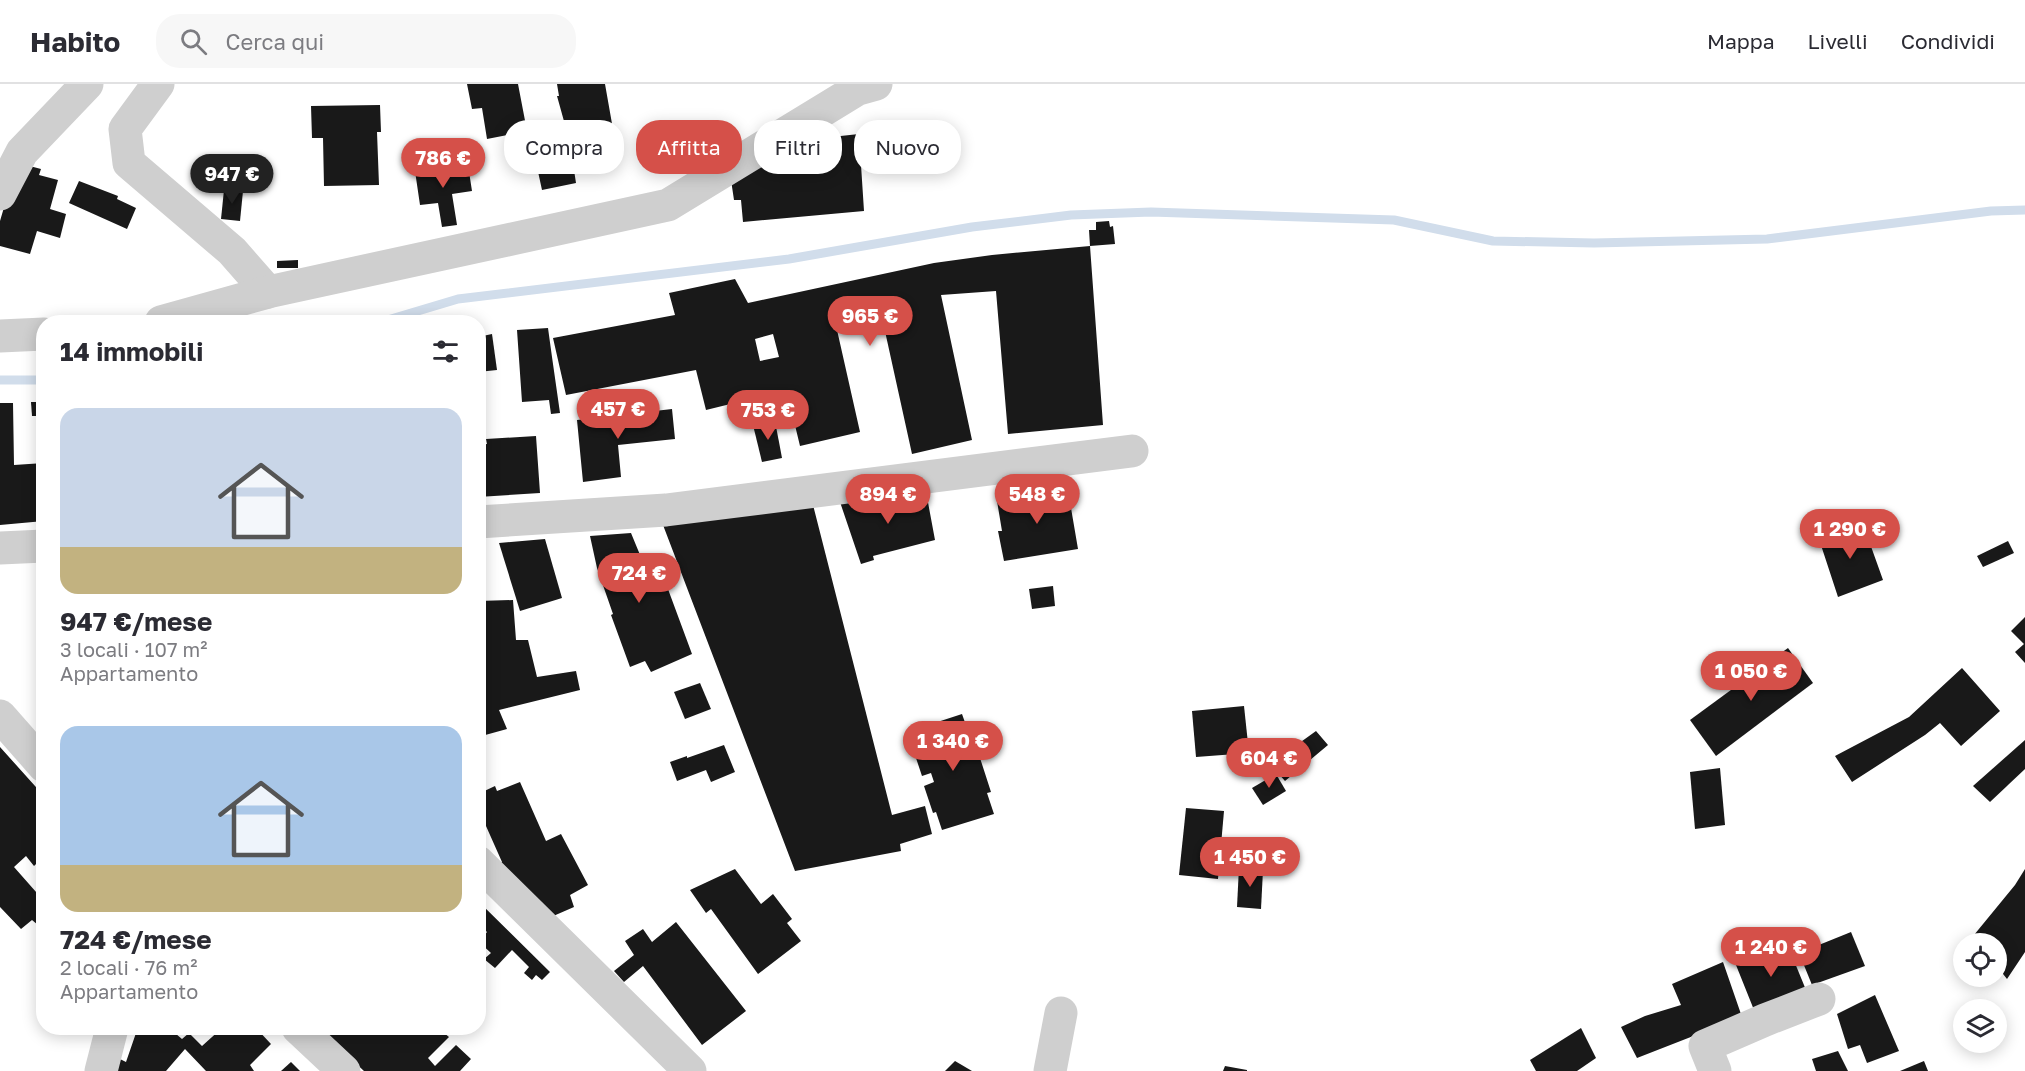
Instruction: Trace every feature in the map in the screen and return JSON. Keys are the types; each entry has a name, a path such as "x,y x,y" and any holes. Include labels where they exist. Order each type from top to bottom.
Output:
{"street":[{"path":"0,194 22,152 87,84"},
{"path":"158,84 125,129 129,163 232,251 268,292"},
{"path":"186,315 268,292 668,205 858,89 876,84"},
{"path":"0,336 36,334"},
{"path":"486,521 666,510 1132,451"},
{"path":"0,548 36,546"},
{"path":"0,716 36,757"},
{"path":"486,870 690,1071"},
{"path":"1715,1071 1705,1046 1819,999"},
{"path":"1050,1071 1060,1013"},
{"path":"101,1071 109,1035"},
{"path":"305,1035 344,1071"}],"building":[{"path":"467,84 518,84 525,120 504,120 504,136 487,139 482,108 472,109"},
{"path":"557,84 605,84 611,120 564,120 557,96 559,96"},
{"path":"380,105 381,132 377,132 379,185 324,186 323,138 312,138 311,106"},
{"path":"854,135 854,174 862,174 864,211 743,222 741,200 734,200 731,180 754,167 754,174 842,174 842,136"},
{"path":"22,164 41,169 39,175 58,180 50,209 66,214 60,238 37,231 30,254 0,246 0,221 10,187"},
{"path":"448,164 449,169 468,165 472,191 452,194 457,225 442,227 438,203 420,205 415,171"},
{"path":"539,174 575,174 576,183 542,190"},
{"path":"79,181 118,196 117,199 136,208 127,229 69,203"},
{"path":"224,190 243,191 240,221 221,219"},
{"path":"1109,221 1110,227 1113,226 1115,244 1090,246 1089,230 1096,230 1096,222"},
{"path":"1090,246 1103,425 1008,434 996,291 941,295 972,440 912,454 881,313 835,321 860,432 800,446 793,417 775,421 767,395 706,410 696,370 566,395 553,338 675,315 669,293 735,279 748,303 934,263","holes":["773,334 779,357 760,361 755,339"]},
{"path":"298,260 298,268 277,268 277,261"},
{"path":"548,328 560,413 551,414 549,400 522,402 517,330"},
{"path":"492,334 497,370 486,371 486,335"},
{"path":"31,402 36,402 36,416 32,416"},
{"path":"0,403 13,403 14,465 36,464 36,522 0,525"},
{"path":"672,409 675,439 618,445 621,477 583,482 577,420"},
{"path":"775,421 782,458 762,462 753,425"},
{"path":"536,436 540,493 486,496 486,439"},
{"path":"1065,486 1078,549 1004,561 998,531 1002,531 997,501 1048,492 1048,488"},
{"path":"927,497 935,540 873,556 874,560 861,564 840,502"},
{"path":"812,501 892,815 925,806 932,834 900,844 901,851 795,871 663,525"},
{"path":"1858,524 1864,539 1868,538 1883,580 1838,597 1818,536"},
{"path":"631,533 652,584 665,581 692,654 651,672 645,661 630,667 611,615 613,614 597,568 590,536"},
{"path":"545,539 562,598 520,611 499,543"},
{"path":"2008,541 2014,553 1983,567 1977,556"},
{"path":"1053,586 1055,606 1032,609 1029,589"},
{"path":"513,600 516,640 528,640 537,677 576,671 580,690 499,710 507,729 486,735 486,601"},
{"path":"2025,617 2025,663 2015,652 2024,644 2011,631"},
{"path":"1788,648 1813,683 1716,756 1690,720"},
{"path":"1962,668 2000,711 1961,746 1940,723 1852,782 1835,756 1909,717"},
{"path":"700,683 711,709 685,719 674,692"},
{"path":"1244,706 1249,753 1196,757 1192,711"},
{"path":"962,714 968,731 971,730 991,792 987,793 994,814 942,830 936,812 933,813 924,786 934,782 931,773 922,776 913,749 917,748 910,731"},
{"path":"1316,731 1328,745 1285,781 1278,773 1303,751 1298,744"},
{"path":"2025,740 2025,769 1990,802 1973,786"},
{"path":"724,745 735,772 711,782 706,770 677,781 670,762"},
{"path":"0,747 36,787 36,864 34,866 26,856 14,867 36,892 36,923 32,920 21,929 0,907"},
{"path":"1720,768 1725,825 1695,829 1690,772"},
{"path":"1276,774 1286,791 1263,805 1252,788"},
{"path":"520,782 546,841 561,834 588,885 570,895 574,907 551,917 498,865 502,862 486,826 486,790 495,786 497,791"},
{"path":"1186,808 1224,811 1218,879 1179,875"},
{"path":"1239,867 1263,870 1261,909 1237,907"},
{"path":"735,869 761,904 773,894 792,919 787,923 801,941 758,974 711,909 706,913 690,890"},
{"path":"2025,869 2025,952 2007,979 2007,933 1976,933 2015,885"},
{"path":"486,909 550,972 542,980 536,975 532,980 524,973 529,967 512,950 495,968 486,961 486,957 491,953 486,948"},
{"path":"676,922 746,1011 702,1045 643,966 624,982 614,971 634,955 625,941 643,929 652,942"},
{"path":"1851,932 1865,966 1812,985 1799,953"},
{"path":"1788,946 1806,990 1754,1010 1736,965"},
{"path":"1723,962 1742,1017 1637,1058 1621,1027 1645,1016 1681,1005 1672,984"},
{"path":"1875,995 1899,1051 1867,1063 1860,1045 1848,1049 1837,1014"},
{"path":"1581,1028 1596,1058 1577,1071 1536,1071 1530,1060"},
{"path":"135,1035 177,1035 182,1039 191,1035 202,1046 214,1035 263,1035 271,1044 250,1065 254,1071 206,1071 185,1049 166,1071 117,1071 120,1059 126,1062"},
{"path":"325,1035 447,1035 449,1037 428,1058 435,1066 456,1045 471,1059 460,1071 364,1071"},
{"path":"1838,1051 1848,1071 1816,1071 1812,1059"},
{"path":"955,1061 972,1071 945,1071"},
{"path":"1924,1061 1928,1071 1900,1071"},
{"path":"291,1062 300,1071 281,1071"},
{"path":"1225,1066 1247,1070 1247,1071 1223,1071"}],"waterway":[{"path":"404,315 458,299 789,259 972,227 1071,215 1151,212 1394,220 1493,241 1594,243 1767,239 1991,211 2025,210"},
{"path":"0,380 36,380"}]}
